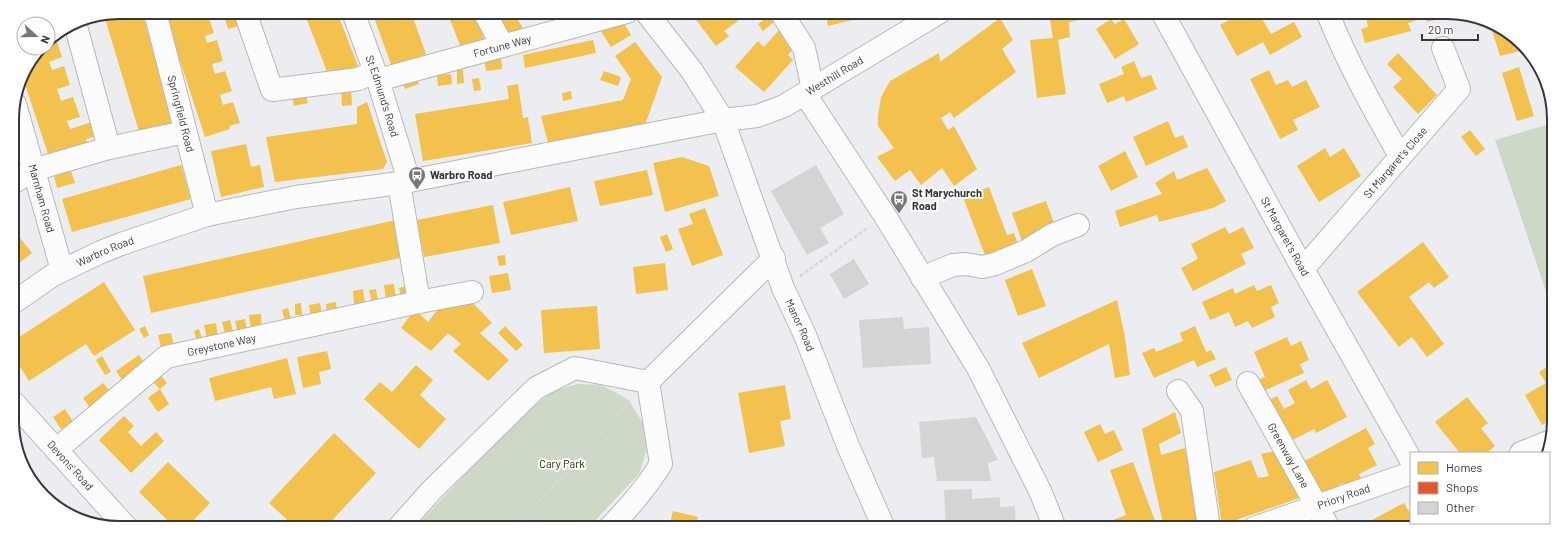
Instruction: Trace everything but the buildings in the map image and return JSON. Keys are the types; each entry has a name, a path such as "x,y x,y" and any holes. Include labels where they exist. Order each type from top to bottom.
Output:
{"street":[{"name":"Springfield Road","path":"157,19 207,215"},
{"name":"Fortune Way","path":"247,19 272,90 359,79 503,46 601,19"},
{"name":"St Edmund's Road","path":"356,19 376,75 404,182"},
{"path":"488,19 503,46"},
{"name":"Manor Road","path":"651,19 692,71 723,120 774,258 783,288 805,335 848,446 881,521"},
{"path":"785,19 804,48 809,91 978,368 1040,493 1052,521"},
{"name":"Westhill Road","path":"723,120 757,116 784,106 928,19"},
{"name":"St Margaret's Road","path":"1166,19 1303,269 1410,458"},
{"path":"1330,19 1367,99 1400,156"},
{"path":"76,29 109,148"},
{"name":"St Margaret's Close","path":"1303,269 1459,89 1443,48"},
{"name":"Marnham Road","path":"19,120 32,170 62,270"},
{"name":"Warbro Road","path":"19,299 62,270 121,244 207,215 296,197 404,182 723,120"},
{"path":"19,179 32,170 109,148 185,132"},
{"path":"404,182 419,302"},
{"path":"922,278 953,265 965,264 982,266 994,264 1026,251 1052,235 1078,225"},
{"path":"648,382 774,258"},
{"name":"Greystone Way","path":"56,450 166,357 419,302 472,292"},
{"path":"404,521 431,492 536,388 576,368 648,382"},
{"path":"616,521 648,485 661,464 648,382"},
{"name":"Greenway Lane","path":"1248,383 1325,521"},
{"path":"1178,391 1192,411 1208,521"},
{"name":"Devons' Road","path":"19,409 121,521"},
{"path":"1523,452 1545,443"},
{"name":"Priory Road","path":"1273,521 1410,473"}],"path":[{"path":"783,288 885,216"},
{"path":"521,521 618,415 628,401 648,382"}],"green space":[{"path":"1547,125 1547,294 1495,140"},
{"name":"Cary Park","path":"578,384 601,385 629,401 643,423 647,449 639,474 595,521 421,521 521,416 558,389"}],"place":[{"name":"Warbro Road","path":"417,190"},
{"name":"St Marychurch Road","path":"899,214"}]}
